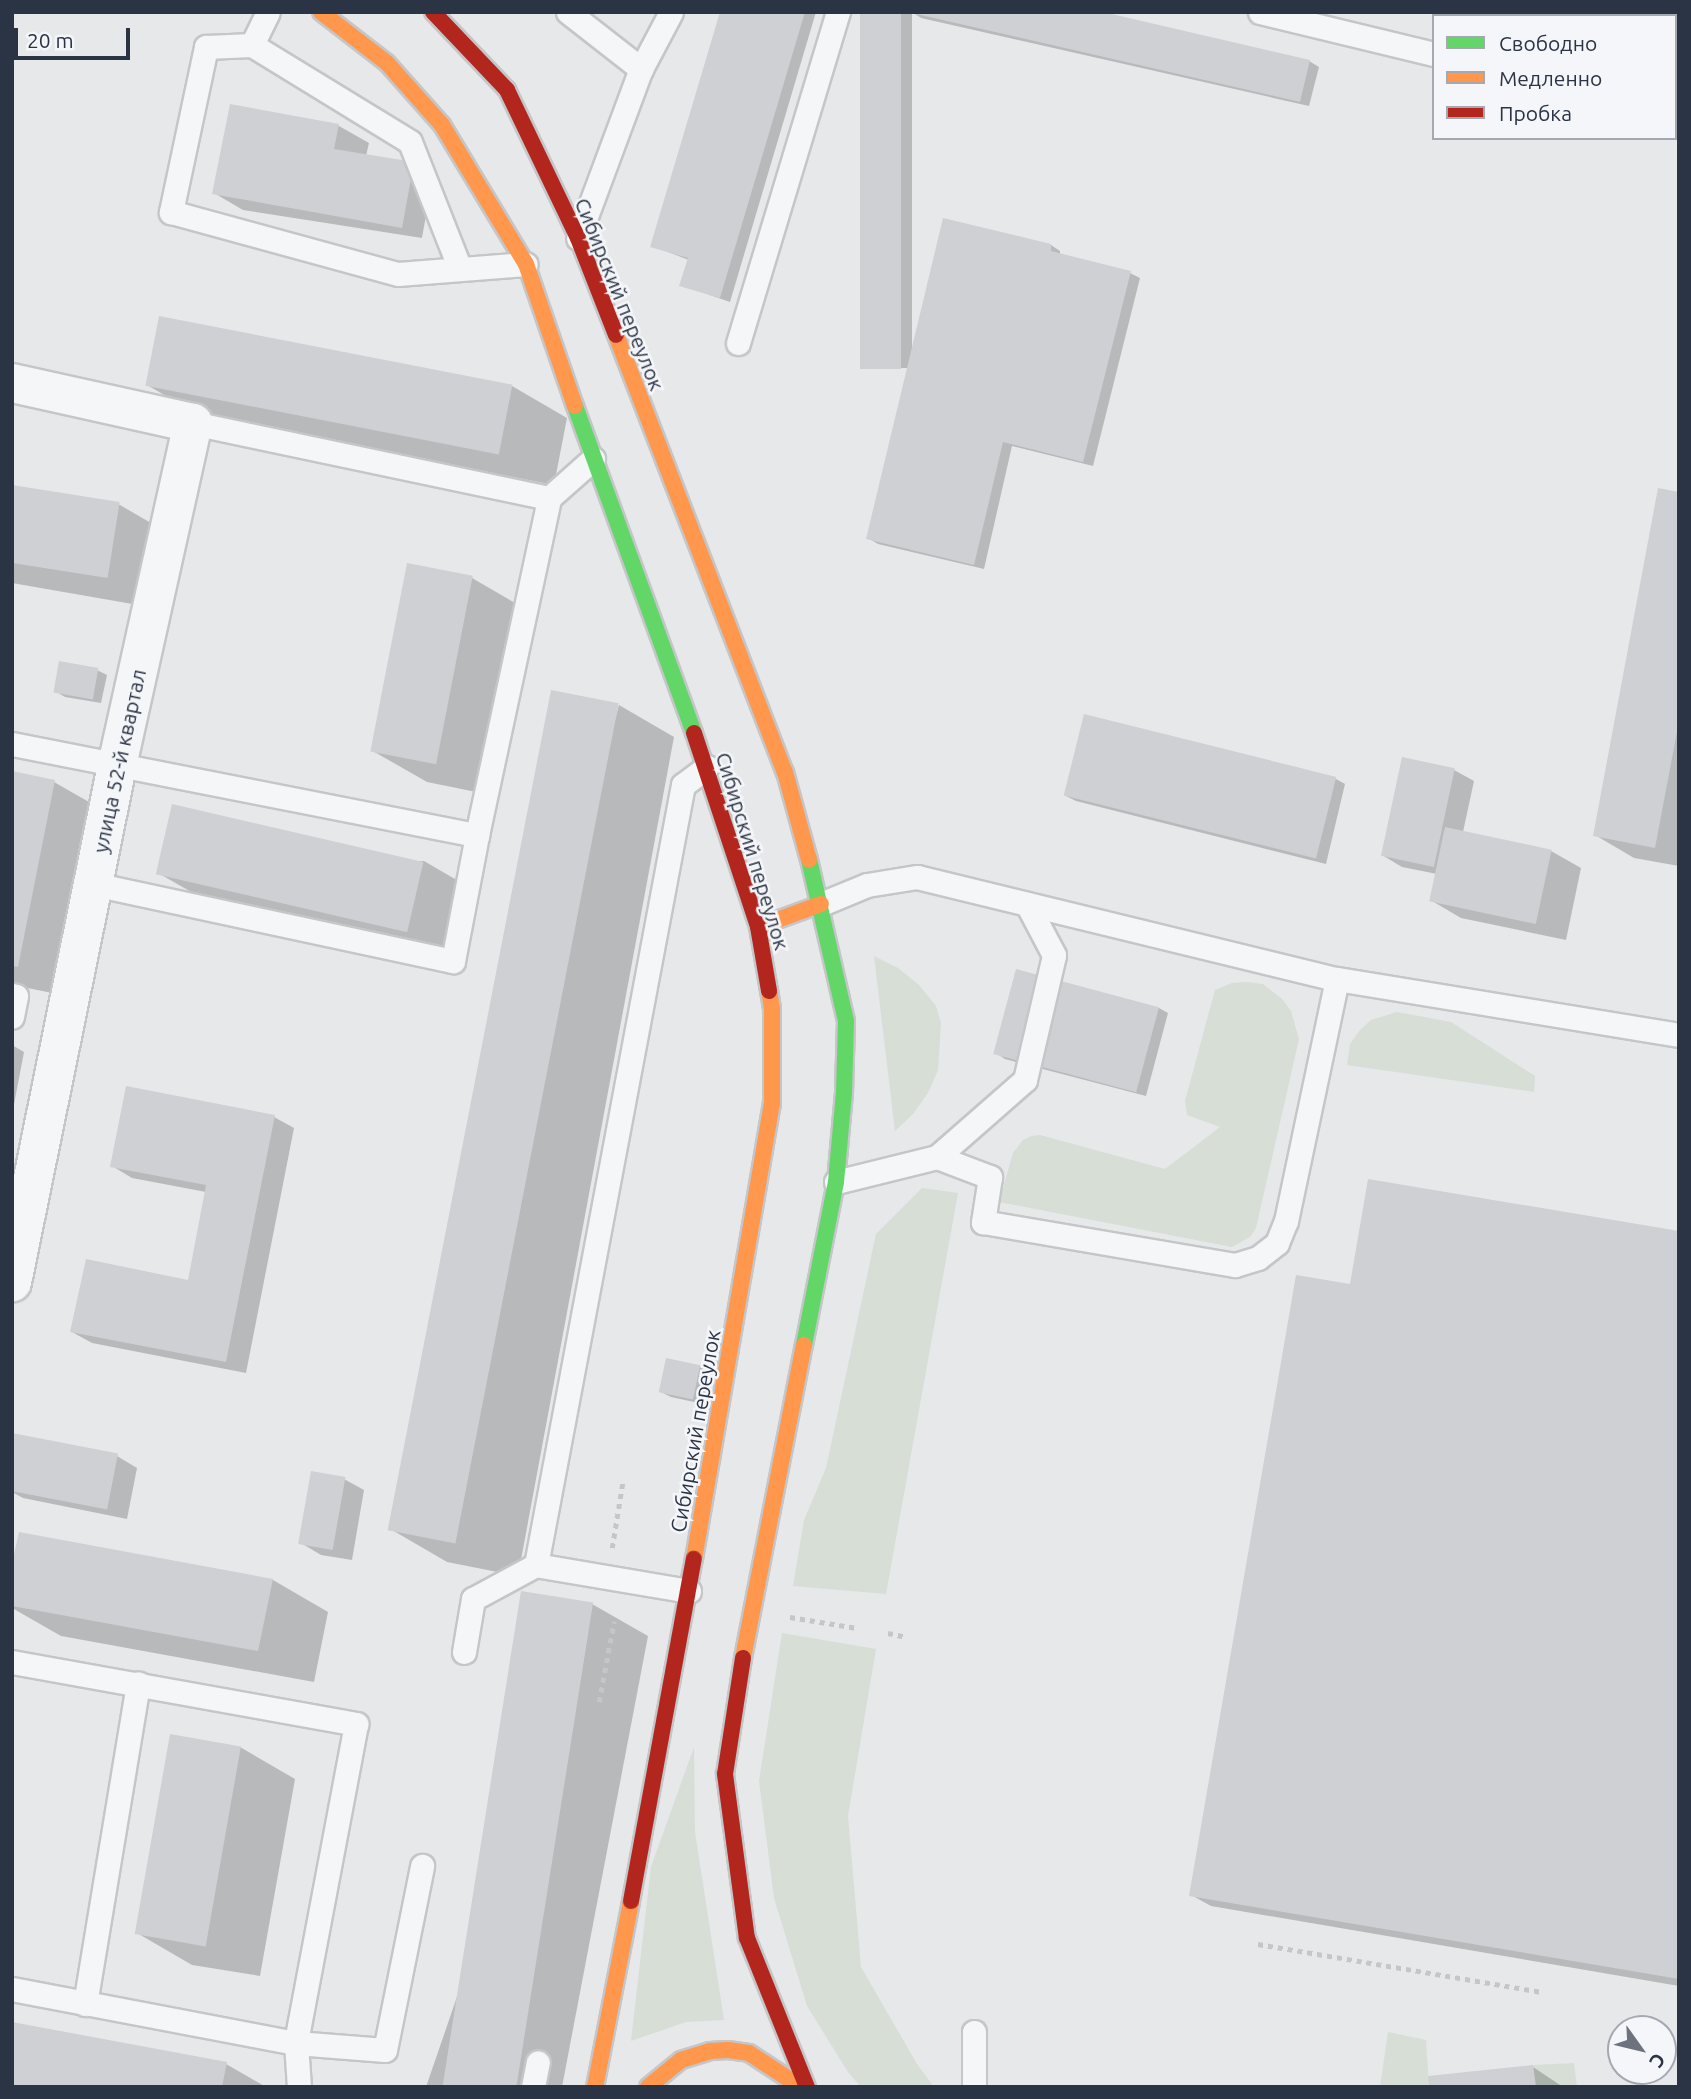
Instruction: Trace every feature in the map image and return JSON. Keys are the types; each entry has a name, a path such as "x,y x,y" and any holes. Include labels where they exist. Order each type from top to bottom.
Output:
{"main road":[{"name":"Сибирский переулок","path":"321,12 387,62 442,125 531,261 593,459 707,767 758,927 772,1009 772,1104 689,1591 596,2087"},
{"name":"Сибирский переулок","path":"433,12 507,90 573,240 785,772 821,904 846,1021 844,1093 835,1182 745,1645 725,1774 747,1938 807,2087"},
{"path":"758,927 821,904"},
{"path":"648,2087 681,2060 710,2051 728,2050 748,2053 801,2087"}],"street":[{"path":"12,383 193,423"},
{"name":"улица 52-й квартал","path":"12,1282 117,766 193,423"}],"lane":[{"path":"252,45 268,12"},
{"path":"568,12 641,69"},
{"path":"573,240 641,69 671,12"},
{"path":"738,343 838,12"},
{"path":"1260,12 1432,54"},
{"path":"460,269 410,142 252,45 206,47 171,212 398,274 460,269 531,261"},
{"path":"193,423 549,498"},
{"path":"93,884 453,961 549,498 593,459"},
{"path":"12,744 477,835"},
{"path":"536,1565 683,785 707,767"},
{"path":"821,904 867,885 917,877 1337,979 1679,1035"},
{"path":"835,1182 937,1157 1025,1080 1054,955 1027,904"},
{"path":"937,1157 990,1177 982,1222 1234,1265 1258,1258 1277,1242 1286,1221 1337,979"},
{"path":"12,995 16,996 12,1017"},
{"path":"464,1652 474,1599 536,1565 689,1591"},
{"path":"12,1662 356,1724 296,2043 299,2087"},
{"path":"85,2004 138,1683"},
{"path":"12,1989 296,2043 385,2050 422,1866"},
{"path":"974,2032 974,2087"},
{"path":"533,2087 538,2062"}],"path":[{"path":"611,1552 623,1479"},
{"path":"790,1617 857,1628"},
{"path":"599,1702 614,1621"},
{"path":"888,1633 907,1637"},
{"path":"1258,1944 1542,1992"}],"shaded area":[{"path":"874,956 898,968 919,985 936,1006 941,1023 938,1070 928,1093 913,1114 895,1131"},
{"path":"1232,983 1263,984 1282,999 1291,1011 1299,1039 1256,1228 1250,1237 1232,1247 999,1202 1013,1153 1023,1140 1031,1136 1040,1135 1165,1169 1220,1127 1187,1115 1185,1101 1215,990"},
{"path":"1397,1012 1451,1022 1535,1076 1534,1092 1347,1065 1350,1044 1360,1030 1371,1020"},
{"path":"922,1188 958,1193 886,1594 793,1586 804,1520 826,1468 876,1234"},
{"path":"782,1633 876,1649 848,1816 861,1967 917,2064 934,2087 861,2087 848,2072 807,2006 774,1898 759,1781"},
{"path":"694,1747 695,1832 724,2020 686,2022 631,2041 651,1867"},
{"path":"1388,2032 1426,2040 1429,2087 1380,2087"},
{"path":"1574,2063 1577,2087 1536,2087 1533,2065"}],"building":[{"path":"720,12 805,12 720,298 679,286 688,258 650,247"},
{"path":"860,12 901,12 901,369 860,369"},
{"path":"1103,12 1310,60 1300,102 912,13"},
{"path":"230,104 339,124 334,149 414,162 402,228 212,194"},
{"path":"943,218 1051,244 1051,251 1131,271 1083,462 1003,442 974,565 866,539"},
{"path":"159,316 512,385 499,454 145,386"},
{"path":"12,485 120,502 108,578 12,563"},
{"path":"1658,488 1679,492 1679,721 1655,848 1593,836"},
{"path":"407,563 473,576 436,764 370,751"},
{"path":"59,661 98,668 93,699 53,693"},
{"path":"551,690 619,703 455,1543 388,1530"},
{"path":"1084,714 1336,777 1316,858 1064,796"},
{"path":"1402,757 1455,768 1434,867 1381,856"},
{"path":"12,771 55,780 18,967 12,966"},
{"path":"172,804 423,862 407,932 156,874"},
{"path":"1445,827 1552,850 1536,924 1429,901"},
{"path":"1016,969 1159,1007 1136,1092 993,1054"},
{"path":"126,1086 275,1115 226,1362 70,1332 86,1259 188,1280 206,1185 110,1167"},
{"path":"1368,1179 1679,1231 1679,1979 1189,1896 1296,1275 1350,1284"},
{"path":"666,1358 700,1365 693,1400 659,1392"},
{"path":"12,1433 118,1454 107,1510 12,1491"},
{"path":"311,1471 345,1477 333,1550 298,1544"},
{"path":"19,1532 273,1579 258,1651 12,1606 12,1563"},
{"path":"521,1591 593,1602 516,2087 442,2087"},
{"path":"170,1734 241,1747 206,1946 135,1934"},
{"path":"12,2022 227,2062 222,2087 12,2087"},
{"path":"1533,2065 1536,2087 1429,2087 1428,2076"}],"traffic: fast":[{"path":"575,406 694,733"},
{"path":"804,1345 836,1182 844,1093 846,1021 809,860"}],"traffic: slow":[{"path":"321,12 387,63 442,125 526,264 575,406"},
{"path":"616,335 785,772 809,860"},
{"path":"758,927 821,904"},
{"path":"694,1559 772,1104 772,1009 769,991"},
{"path":"743,1658 804,1345"},
{"path":"595,2087 631,1901"},
{"path":"648,2087 681,2060 710,2051 728,2050 749,2053 801,2087"}],"traffic: jam":[{"path":"433,12 507,90 578,238 616,335"},
{"path":"694,733 758,927 769,991"},
{"path":"631,1901 694,1559"},
{"path":"743,1658 725,1774 747,1938 807,2087"}]}
